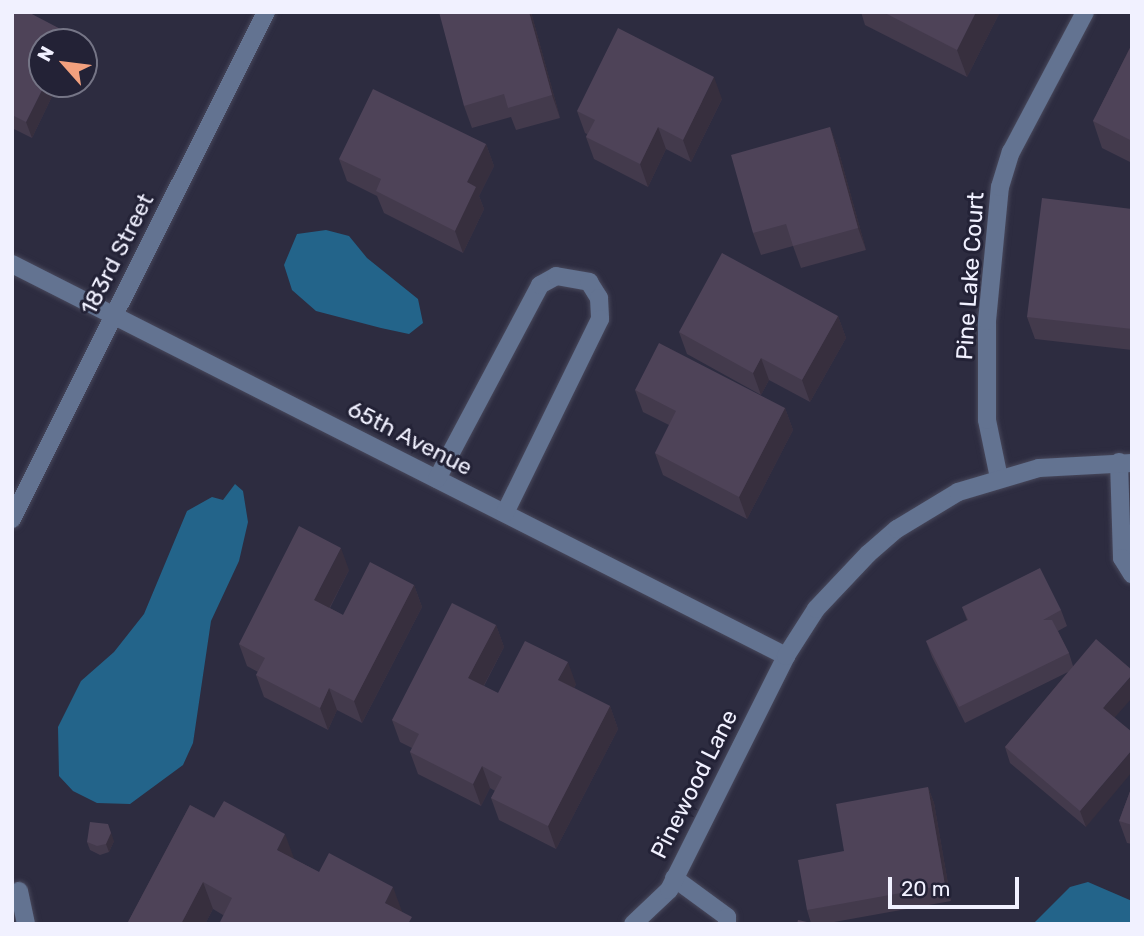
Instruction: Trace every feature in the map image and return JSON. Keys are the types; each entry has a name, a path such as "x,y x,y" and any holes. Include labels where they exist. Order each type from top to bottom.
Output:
{"street":[{"name":"183rd Street","path":"12,519 267,12"},
{"name":"Pine Lake Court","path":"999,478 987,420 987,321 1000,187 1011,152 1085,12"},
{"name":"65th Avenue","path":"12,264 786,656"},
{"path":"437,479 540,285 556,276 589,282 598,298 600,319 505,513"},
{"name":"Pinewood Lane","path":"633,924 669,890 786,656 835,586 897,528 958,492 1039,468 1125,462"},
{"path":"1125,462 1122,558 1132,574"},
{"path":"674,878 727,917 727,924"},
{"path":"19,891 26,924"}],"water":[{"path":"326,230 349,236 367,258 418,299 423,323 409,334 381,328 316,311 292,290 284,265 297,234"},
{"path":"235,484 243,491 248,522 239,561 211,621 193,743 183,765 130,804 97,803 73,791 59,776 58,727 81,681 114,652 144,614 187,511 212,497 223,500"},
{"path":"1088,882 1132,901 1132,924 1033,924 1070,887"}],"building":[{"path":"15,12 28,12 59,28 28,28 28,98 38,98 26,122 12,115 12,17"},
{"path":"439,12 529,12 552,95 508,108 504,94 464,106"},
{"path":"883,12 976,12 957,50"},
{"path":"618,28 714,77 683,140 658,127 640,164 586,137 595,120 577,111"},
{"path":"1132,44 1132,141 1093,121"},
{"path":"373,89 486,144 467,182 476,187 455,231 376,191 381,179 339,159"},
{"path":"830,127 858,228 793,246 786,224 753,233 731,155"},
{"path":"1042,198 1132,209 1132,329 1027,317"},
{"path":"722,253 838,316 802,380 761,358 753,373 679,332"},
{"path":"659,343 785,408 739,497 655,453 676,411 635,390"},
{"path":"299,526 341,548 314,600 343,615 370,562 414,585 354,701 329,688 320,708 256,675 265,658 239,644"},
{"path":"1040,568 1061,610 1043,620 1052,620 1069,653 959,707 926,641 968,620 962,607"},
{"path":"452,603 496,625 468,678 498,693 525,641 568,662 558,680 610,706 548,826 491,798 502,777 482,766 473,784 410,752 419,734 392,720"},
{"path":"1096,639 1132,670 1132,675 1103,708 1132,732 1132,750 1080,811 1005,747"},
{"path":"1132,786 1132,825 1119,821"},
{"path":"928,787 945,885 807,910 798,860 844,851 836,804"},
{"path":"224,801 285,834 277,850 319,872 329,853 393,887 385,903 412,917 408,924 219,924 232,898 203,882 181,924 128,922 190,805 214,818"},
{"path":"90,822 108,824 111,833 106,844 97,846 87,842"},
{"path":"798,920 816,924 797,924"}]}
